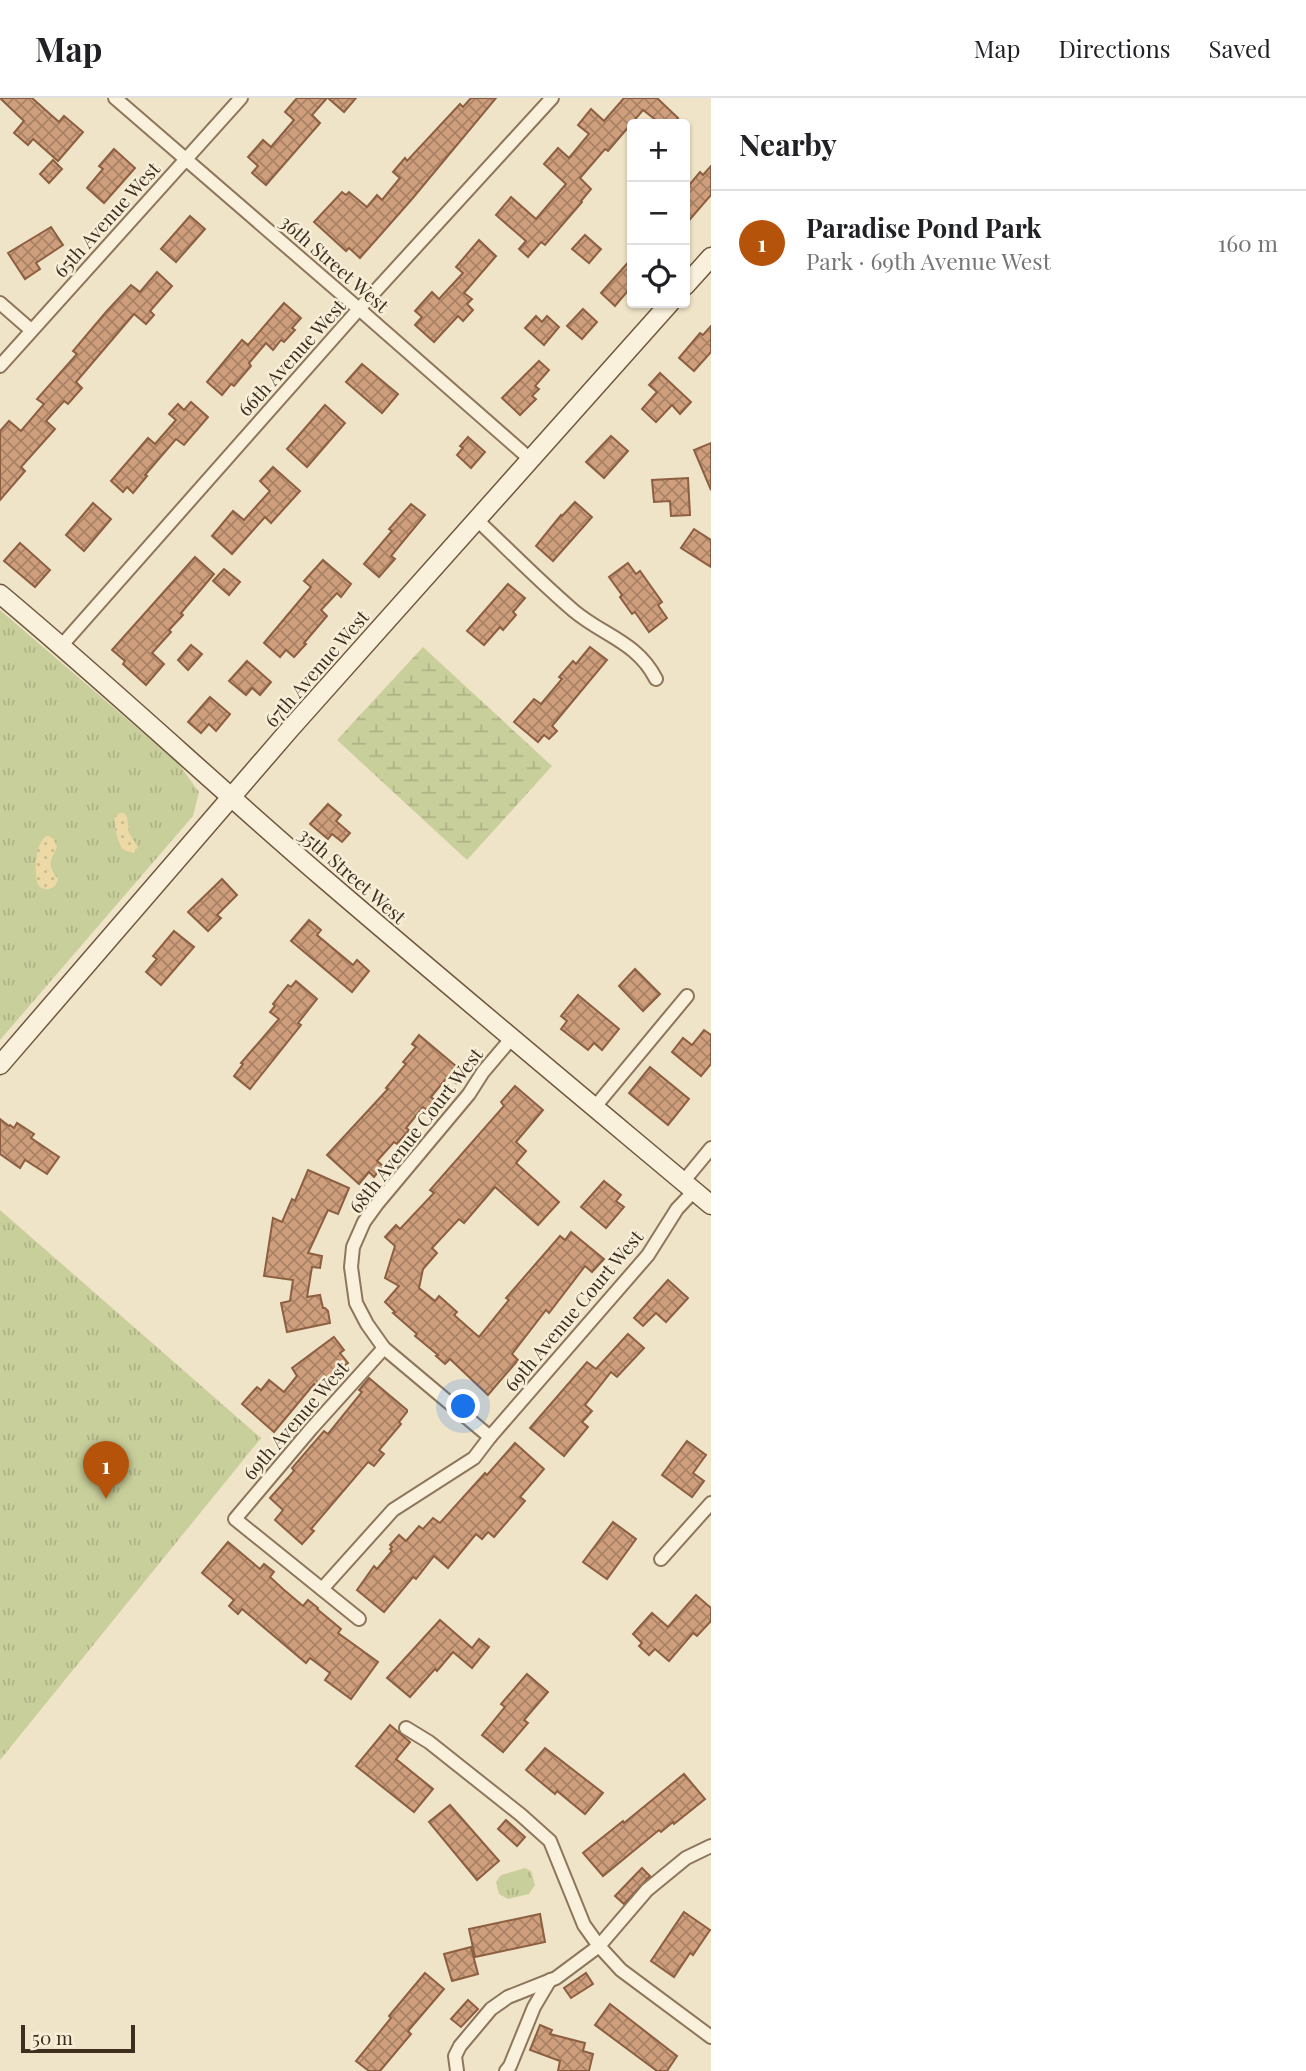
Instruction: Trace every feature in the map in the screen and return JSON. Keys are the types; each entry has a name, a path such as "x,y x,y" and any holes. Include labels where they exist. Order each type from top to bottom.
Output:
{"street":[{"name":"36th Street West","path":"115,98 530,459"},
{"name":"65th Avenue West","path":"0,366 241,98"},
{"name":"66th Avenue West","path":"62,645 359,309 552,98"},
{"path":"690,280 711,257"},
{"path":"0,303 31,330"},
{"name":"67th Avenue West","path":"0,1065 231,797 666,308"},
{"path":"476,519 576,612 632,648 645,661 656,679"},
{"name":"35th Street West","path":"0,594 62,645 231,797 511,1039 711,1205"},
{"path":"594,1108 687,996"},
{"name":"68th Avenue Court West","path":"384,1348 356,1303 351,1267 353,1247 364,1222 377,1204 511,1039"},
{"path":"688,1186 711,1148"},
{"name":"69th Avenue Court West","path":"322,1590 393,1510 474,1458 489,1437 648,1255 688,1186"},
{"path":"384,1348 489,1437"},
{"name":"69th Avenue West","path":"322,1590 235,1519 310,1429 384,1348"},
{"path":"661,1559 711,1503"},
{"path":"322,1590 359,1619"},
{"path":"407,1728 522,1815 550,1841 584,1925 599,1947 621,1970 711,2036"},
{"path":"457,2071 455,2056 460,2046 491,2009 508,1997 550,1980 599,1947 647,1890 686,1858 711,1846"},
{"path":"506,2071 534,2007 550,1980"}],"green space":[{"path":"0,610 178,763 199,792 193,816 0,1040"},
{"path":"423,647 552,766 467,860 337,740"},
{"path":"0,1210 261,1438 0,1760"},
{"path":"525,1868 531,1871 535,1885 529,1894 508,1899 499,1894 496,1882 501,1875"}],"sand":[{"path":"120,813 127,817 129,833 138,847 134,853 123,850 119,843 115,816"},
{"path":"46,836 53,837 57,847 51,863 58,879 50,889 38,885 36,873 36,859"}],"building":[{"path":"0,98 32,98 59,122 64,116 83,132 58,161 33,139 28,145 14,133 24,121"},
{"path":"297,98 327,98 312,115 320,123 266,185 252,173 258,166 248,157 263,140 271,147 294,120 285,112"},
{"path":"328,98 356,98 344,112"},
{"path":"471,98 496,98 360,258 349,248 346,251 314,222 342,192 346,195 349,192 367,207 377,195 382,200 400,178 393,172 405,158 407,161 460,104 463,107"},
{"path":"624,98 657,98 678,118 655,119 643,110 635,119 627,119 627,129 580,178 591,189 582,202 545,245 541,242 528,257 519,249 526,241 496,215 511,197 536,219 566,184 544,164 558,148 569,158 589,134 578,125 591,109 604,121"},
{"path":"114,149 135,168 104,203 87,188 103,169 99,166"},
{"path":"53,160 62,169 49,183 40,174"},
{"path":"711,166 711,195 690,219 690,184 700,172 703,175"},
{"path":"190,216 205,229 176,262 161,249"},
{"path":"51,227 63,245 36,263 40,269 25,279 8,253"},
{"path":"585,235 601,249 589,263 572,249"},
{"path":"479,240 496,256 464,293 472,299 467,304 473,310 463,321 458,316 434,342 415,325 422,317 415,311 432,292 439,299 463,273 456,267"},
{"path":"627,264 627,292 615,306 601,293"},
{"path":"157,272 172,286 150,311 154,315 146,324 134,314 76,382 82,388 68,404 64,401 46,421 55,429 21,467 25,471 0,500 0,431 9,421 21,431 44,404 37,399 77,354 73,351 106,312 131,285 140,292"},
{"path":"284,303 301,318 292,328 295,330 273,350 266,343 249,363 251,366 234,386 231,384 222,395 207,382 242,340 248,345"},
{"path":"583,309 597,322 582,339 567,326"},
{"path":"536,316 542,322 547,316 559,327 544,345 525,328"},
{"path":"711,326 711,352 694,371 679,358 700,333 703,335"},
{"path":"539,361 549,370 535,386 539,389 532,396 536,399 520,415 502,398"},
{"path":"362,364 398,394 382,413 346,382"},
{"path":"660,373 691,402 680,414 672,405 656,422 642,409 657,392 649,385"},
{"path":"191,402 208,417 184,445 176,439 133,493 127,487 123,492 111,481 148,438 155,444 176,420 169,414 178,404 184,410"},
{"path":"325,405 345,423 307,467 287,449"},
{"path":"611,436 628,451 604,478 586,462"},
{"path":"468,437 485,452 471,468 457,455 463,448 460,446"},
{"path":"711,443 711,490 694,450"},
{"path":"273,467 300,491 271,523 265,517 232,554 212,536 233,511 244,520 270,491 260,481"},
{"path":"688,478 690,515 671,516 670,501 654,502 652,480"},
{"path":"575,502 592,517 553,561 536,546"},
{"path":"93,503 111,519 84,551 66,535"},
{"path":"411,504 425,515 391,556 395,559 379,577 364,564"},
{"path":"694,529 711,540 711,567 681,548"},
{"path":"20,543 50,570 35,587 4,561"},
{"path":"195,557 214,574 152,653 164,664 146,685 112,650"},
{"path":"323,560 351,584 341,597 337,593 321,610 327,616 294,657 286,650 280,657 264,643 311,587 304,581"},
{"path":"628,563 636,574 640,571 662,602 658,605 667,618 649,632 635,612 632,614 609,577"},
{"path":"224,569 240,582 229,595 213,581"},
{"path":"508,584 525,598 513,612 516,615 503,630 500,627 484,645 467,631"},
{"path":"191,645 202,654 188,670 178,660"},
{"path":"590,647 607,660 552,726 557,731 549,739 544,735 538,742 514,722 534,699 541,704 562,679 559,677 573,661 576,664"},
{"path":"247,661 271,682 260,695 252,688 246,695 229,681"},
{"path":"210,697 230,714 216,731 209,724 201,733 188,722"},
{"path":"328,804 341,815 336,821 350,833 342,842 332,834 328,839 310,824"},
{"path":"222,879 237,895 217,915 221,918 208,931 188,912"},
{"path":"309,920 321,930 317,935 353,965 357,960 369,971 352,992 291,941"},
{"path":"174,931 194,947 161,985 146,972 157,959 153,956"},
{"path":"635,969 660,994 643,1011 619,986"},
{"path":"296,981 317,999 298,1023 301,1025 250,1089 234,1076 243,1064 241,1063 279,1019 270,1012 275,1006 273,1004 288,985 291,987"},
{"path":"578,995 619,1029 602,1050 594,1043 588,1050 561,1029 567,1021 561,1016"},
{"path":"704,1030 711,1035 711,1064 701,1076 672,1052 683,1038 692,1045"},
{"path":"419,1035 464,1073 456,1083 448,1076 431,1097 438,1103 430,1112 423,1107 406,1128 409,1130 377,1161 383,1166 374,1177 369,1172 359,1184 327,1155 388,1089 386,1088 406,1064 403,1062 416,1047 412,1044"},
{"path":"650,1067 689,1099 668,1125 629,1093"},
{"path":"515,1086 543,1110 516,1142 526,1151 516,1163 559,1202 538,1225 495,1187 464,1223 459,1219 432,1248 437,1253 423,1269 419,1288 435,1301 439,1296 457,1312 454,1315 479,1337 509,1300 506,1298 560,1236 565,1240 571,1232 604,1259 592,1272 585,1266 549,1313 546,1310 512,1354 518,1360 488,1395 450,1359 445,1364 436,1356 438,1355 415,1336 417,1334 393,1313 395,1312 385,1302 399,1286 385,1278 395,1246 385,1237 396,1225 400,1229 434,1193 430,1190 504,1106 501,1102"},
{"path":"0,1119 14,1128 17,1123 34,1134 31,1138 59,1157 47,1174 25,1160 20,1168 0,1154"},
{"path":"308,1170 349,1188 338,1214 328,1210 308,1253 322,1256 320,1268 312,1267 307,1297 320,1295 323,1308 328,1311 330,1323 287,1332 281,1303 290,1301 293,1280 264,1276 273,1218 282,1222 292,1199 295,1201"},
{"path":"604,1181 621,1195 616,1201 624,1207 606,1228 581,1207"},
{"path":"668,1280 688,1298 666,1322 656,1313 643,1326 634,1318"},
{"path":"628,1334 644,1348 617,1377 611,1372 585,1405 592,1411 582,1422 588,1427 564,1456 530,1428 587,1362 596,1369"},
{"path":"334,1337 344,1350 340,1353 348,1363 316,1387 314,1384 274,1432 242,1404 257,1387 261,1390 269,1380 284,1392 297,1376 292,1368"},
{"path":"369,1378 407,1412 399,1422 401,1424 379,1450 384,1454 374,1466 368,1462 311,1529 314,1531 302,1544 275,1520 283,1510 270,1498 324,1431 328,1434 362,1392 359,1390"},
{"path":"687,1441 706,1455 693,1473 704,1481 692,1497 662,1475"},
{"path":"515,1443 544,1469 520,1497 525,1501 494,1537 488,1532 482,1539 476,1534 448,1568 434,1556 384,1612 357,1590 374,1566 377,1569 392,1551 390,1545 399,1535 406,1541 419,1526 423,1529 433,1518 440,1523"},
{"path":"613,1522 636,1539 607,1579 583,1562"},
{"path":"228,1542 260,1569 264,1564 274,1572 270,1577 283,1589 303,1606 308,1600 341,1629 338,1633 378,1662 351,1699 325,1680 330,1673 310,1658 306,1663 242,1609 238,1614 229,1606 234,1600 202,1573"},
{"path":"696,1595 711,1608 711,1621 697,1636 693,1633 669,1661 655,1649 649,1655 639,1646 642,1643 633,1634 652,1613 668,1627"},
{"path":"440,1620 472,1648 479,1639 489,1647 472,1668 453,1652 410,1697 387,1678"},
{"path":"527,1674 548,1692 524,1720 528,1723 503,1752 482,1735 505,1707 501,1704"},
{"path":"390,1725 410,1742 396,1759 433,1789 414,1812 356,1766"},
{"path":"545,1748 603,1793 585,1814 526,1770"},
{"path":"684,1774 705,1799 674,1824 673,1822 661,1832 659,1830 603,1876 583,1853"},
{"path":"450,1805 499,1861 477,1880 429,1822"},
{"path":"506,1820 525,1837 517,1846 498,1829"},
{"path":"642,1868 650,1876 624,1904 615,1896"},
{"path":"684,1912 710,1930 674,1977 651,1961"},
{"path":"540,1914 545,1942 475,1957 469,1929"},
{"path":"471,1947 478,1974 452,1981 444,1954"},
{"path":"425,1973 444,1989 408,2031 411,2034 380,2071 369,2071 356,2061"},
{"path":"586,1973 593,1984 571,1998 564,1988"},
{"path":"468,2000 478,2009 461,2027 451,2019"},
{"path":"610,2004 677,2056 667,2071 657,2071 595,2025"},
{"path":"540,2025 552,2030 550,2034 585,2043 583,2051 593,2054 589,2071 558,2071 560,2061 530,2050"}],"place":[{"name":"Paradise Pond Park","path":"106,1499"}]}
